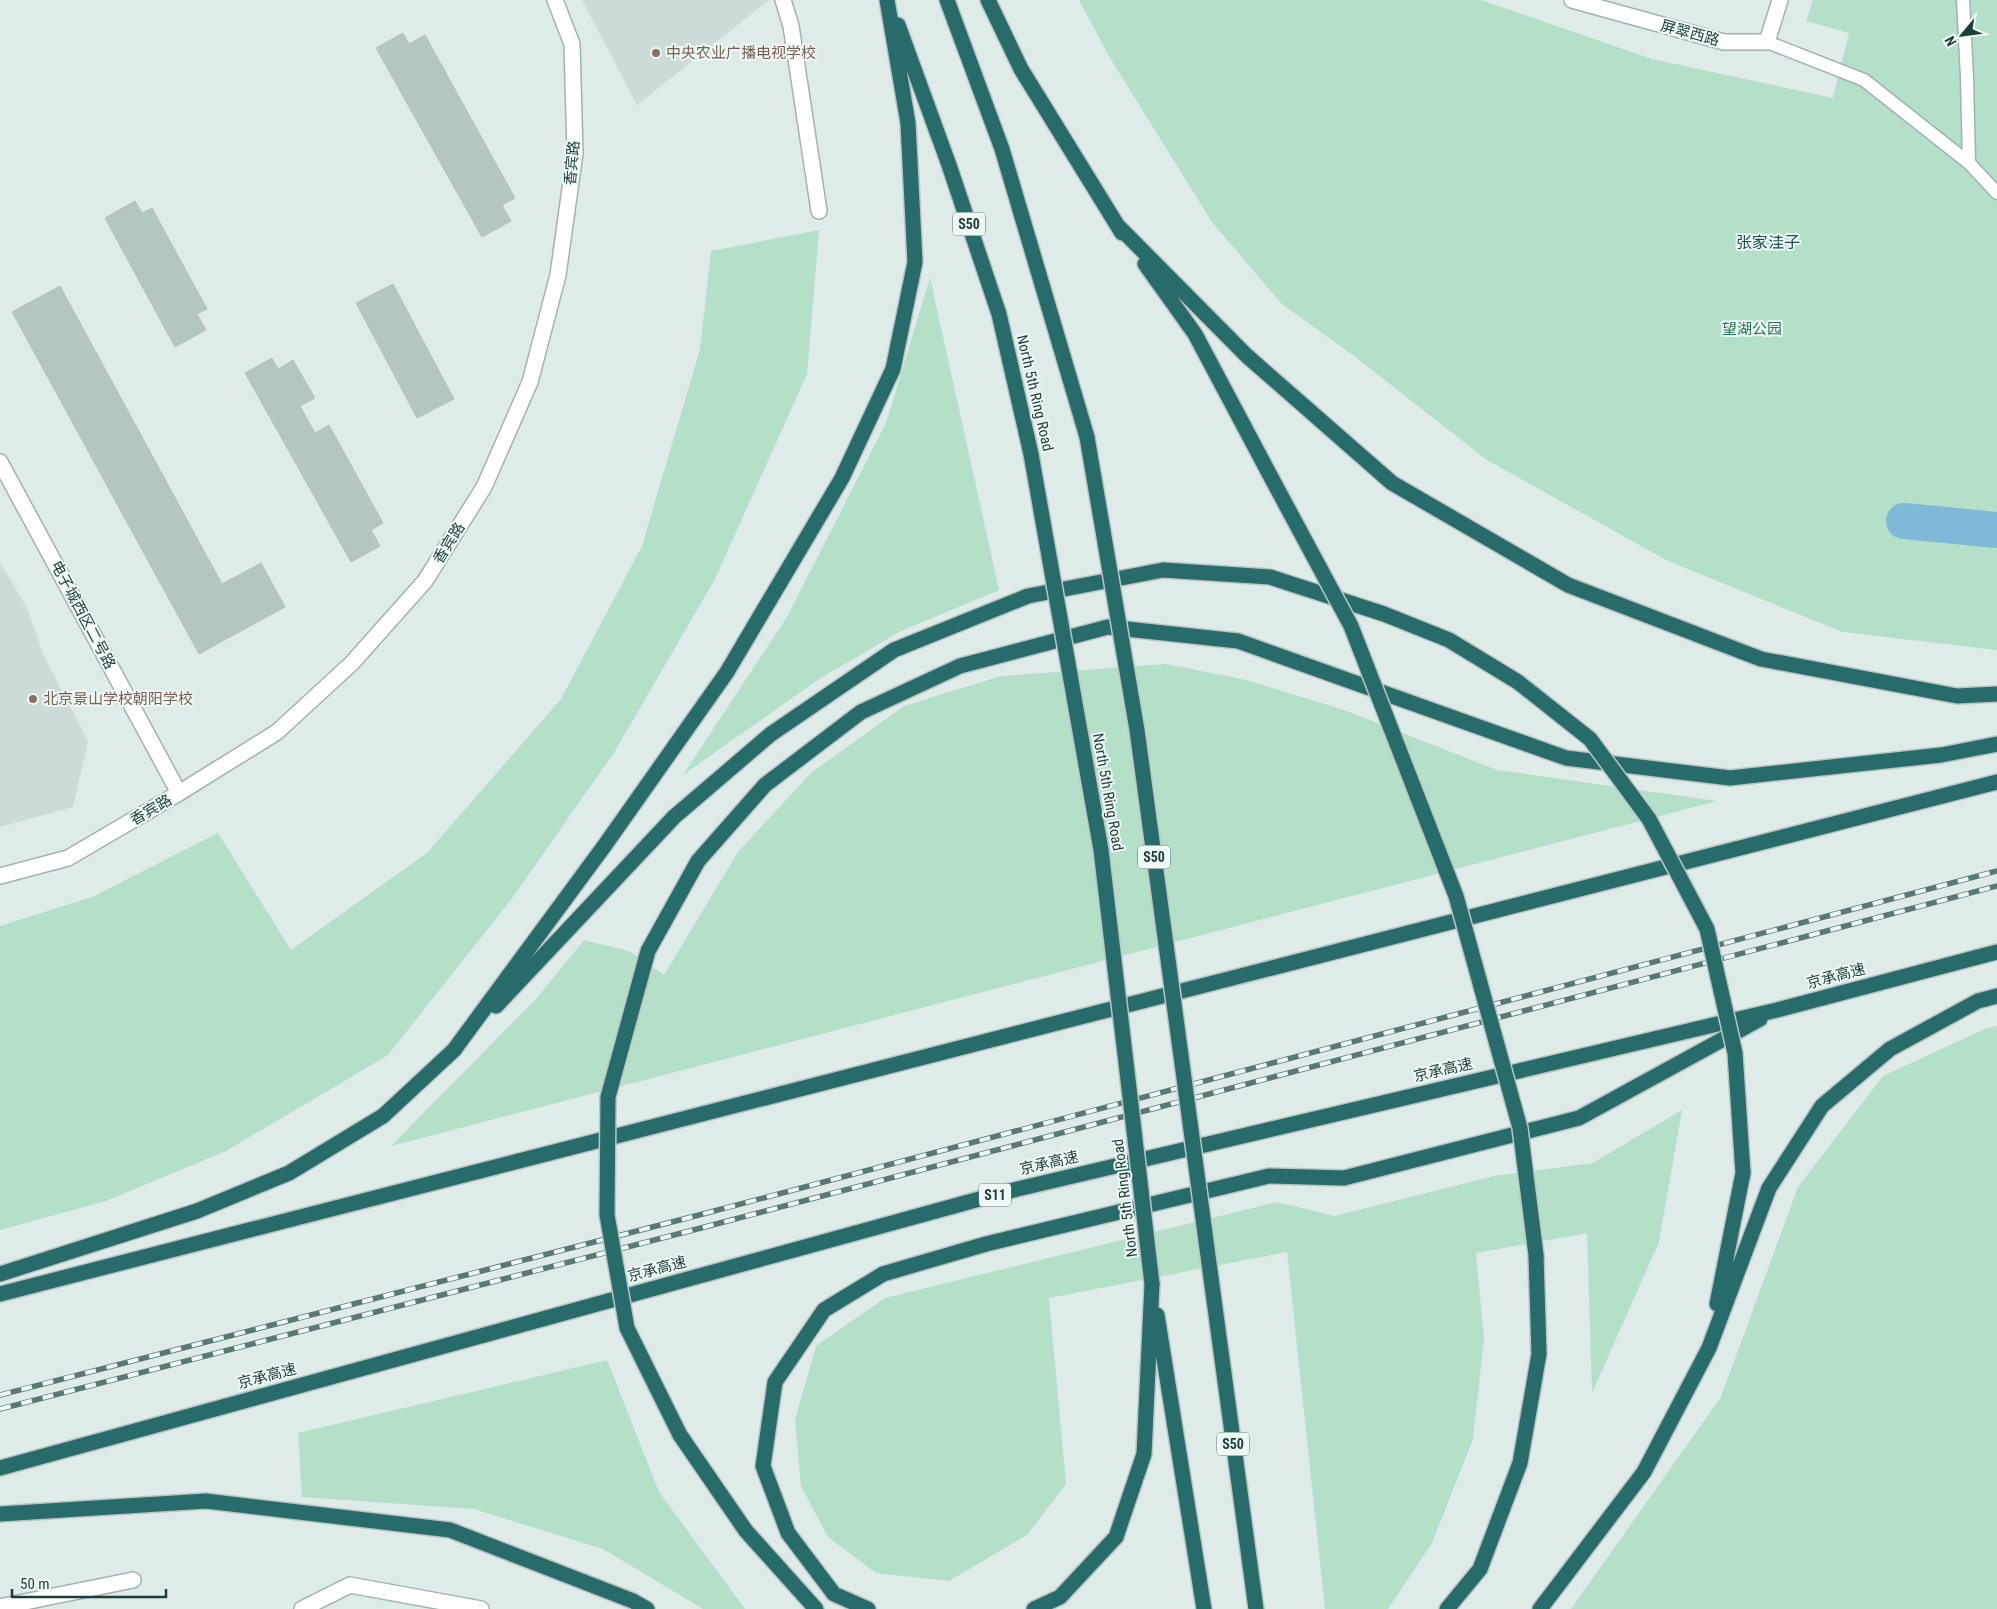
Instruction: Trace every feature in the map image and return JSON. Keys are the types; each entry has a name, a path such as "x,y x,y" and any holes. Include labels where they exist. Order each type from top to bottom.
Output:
{"highway":[{"name":"North 5th Ring Road","path":"888,0 949,165 999,314 1031,454 1101,850 1152,1284 1204,1609"},
{"path":"454,1050 605,844 726,672 842,478 893,369 915,262 908,123 888,0"},
{"name":"S50","path":"947,0 1002,149 1087,437 1137,730 1256,1609"},
{"path":"988,0 1022,69 1118,226 1195,334 1351,626 1456,896 1520,1128 1536,1256 1539,1354 1520,1463 1480,1569 1447,1609"},
{"path":"1118,226 1247,356 1392,483 1568,585 1761,659 1958,696 1997,694"},
{"path":"0,1274 197,1211 289,1173 383,1116 454,1050 674,817 772,734 894,650 1028,596 1163,570 1270,577 1384,614 1449,640 1518,682 1590,739 1649,818 1707,929 1735,1054 1743,1173 1709,1348"},
{"path":"816,1609 746,1531 680,1435 627,1328 607,1215 608,1098 648,951 698,861 765,785 861,712 960,666 1108,627 1238,641 1566,758 1730,778 1941,755 1997,744"},
{"path":"0,1294 1997,782"},
{"name":"京承高速","path":"0,1468 1005,1192 1777,1010 1997,952"},
{"path":"1540,1609 1644,1472 1709,1348 1769,1188 1822,1106 1890,1049 1978,1001 1997,996"},
{"path":"868,1609 834,1594 788,1533 763,1466 775,1382 824,1310 883,1274 986,1244 1269,1176 1344,1178 1579,1118 1777,1010"},
{"path":"1034,1609 1060,1597 1116,1537 1144,1454 1152,1284"},
{"path":"0,1514 206,1501 450,1530 634,1601 647,1609"}],"street":[{"name":"香宾路","path":"0,876 68,858 179,793 277,732 352,663 425,581 484,487 530,382 559,266 575,153 572,44 555,0"},
{"path":"783,0 791,26 819,211"},
{"name":"屏翠西路","path":"1572,0 1724,42 1767,42"},
{"path":"1767,42 1780,0"},
{"name":"电子城西区二号路","path":"0,462 179,793"},
{"path":"0,1607 133,1580"},
{"path":"302,1609 350,1586 481,1609"}],"lane":[{"path":"1963,0 1968,77 1969,163"},
{"path":"1767,42 1864,80 1969,163 1997,193"}],"shaded area":[{"name":"中央农业广播电视学校","path":"582,0 769,0 637,105"},
{"name":"北京景山学校朝阳学校","path":"0,562 27,608 44,656 88,741 73,807 0,827"}],"green space":[{"name":"望湖公园","path":"1079,0 1481,0 1652,59 1833,98 1849,33 1806,21 1813,0 1997,0 1997,650 1843,632 1668,561 1487,460 1354,356 1282,304 1212,222 1110,58"},
{"path":"819,230 807,374 715,579 615,751 513,897 388,1055 226,1151 106,1201 0,1230 0,926 92,897 218,833 291,950 427,853 561,699 642,546 700,349 711,251"},
{"path":"930,278 999,590 901,631 819,679 683,775 787,617 886,423"},
{"path":"1166,664 1246,680 1344,710 1497,770 1717,801 391,1146 537,998 584,940 629,951 664,975 738,852 811,773 904,706 1001,676"},
{"path":"1997,1026 1997,1609 1571,1609 1721,1397 1798,1187 1883,1076 1987,1028"},
{"path":"1682,1110 1659,1242 1592,1393 1587,1233 1476,1253 1484,1339 1473,1439 1432,1543 1388,1609 1325,1609 1287,1252 1049,1298 1066,1484 1027,1535 949,1581 876,1573 828,1537 801,1486 795,1420 816,1346 885,1298 1277,1202 1334,1216 1494,1176 1593,1163"},
{"path":"607,1360 659,1492 745,1609 703,1609 603,1549 474,1509 302,1497 298,1433"}],"building":[{"path":"403,33 409,44 425,35 515,198 502,205 511,221 482,237 376,48"},
{"path":"135,201 142,213 152,208 207,309 197,314 206,330 175,347 105,218"},
{"path":"393,284 454,399 417,418 356,303"},
{"path":"60,286 222,584 261,563 285,607 199,654 12,312"},
{"path":"272,358 278,369 293,360 315,398 300,406 315,433 329,425 383,523 371,530 380,546 351,562 245,373"}],"waterway":[{"path":"1904,521 1997,530"}],"railway":[{"path":"0,1395 699,1215 1997,871"},
{"path":"0,1409 701,1228 1997,886"}],"place":[{"name":"中央农业广播电视学校","path":"656,53"},
{"name":"北京景山学校朝阳学校","path":"33,699"}],"district":[{"name":"张家洼子","path":"1768,242"}]}
